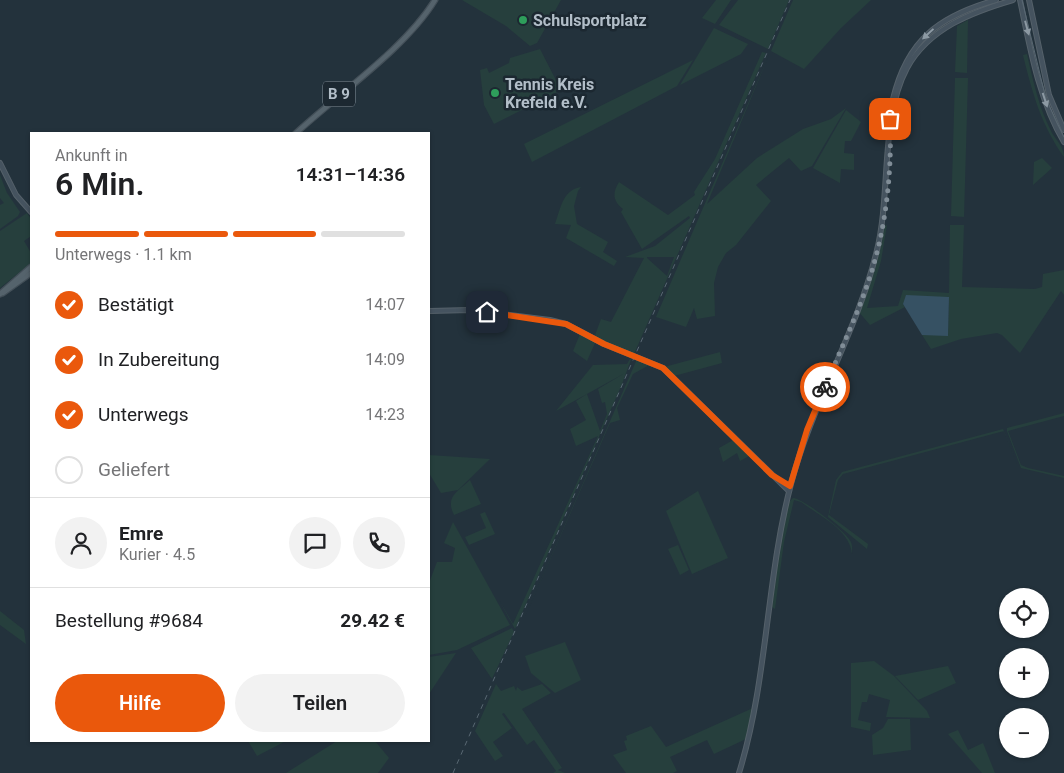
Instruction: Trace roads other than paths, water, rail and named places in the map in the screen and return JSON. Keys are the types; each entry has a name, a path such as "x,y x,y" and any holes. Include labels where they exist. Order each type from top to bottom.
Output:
{"main road":[{"name":"B 9","path":"296,132 393,49 416,26 435,0"},
{"path":"0,295 30,268"},
{"path":"0,295 30,274"}],"street":[{"path":"740,773 760,688 778,554 793,477 807,430 873,268 886,202 890,112 897,78 914,48 943,23 964,11 996,0"},
{"path":"890,126 900,82 919,52 947,26 966,16 1013,0"},
{"path":"1020,0 1043,95 1050,115 1064,142"},
{"path":"1029,0 1049,95 1064,130"},
{"path":"0,163 16,195 30,211"},
{"path":"430,312 470,310 550,320 566,324 604,344 663,368 790,489"}],"water":[{"path":"906,295 949,297 948,336 922,335 903,304"}],"tram line":[{"path":"1022,0 1046,99 1064,137"}],"railway":[{"path":"453,773 790,0"}],"place":[{"name":"Schulsportplatz","path":"523,20"},
{"name":"Tennis Kreis Krefeld e.V.","path":"495,93"}]}
